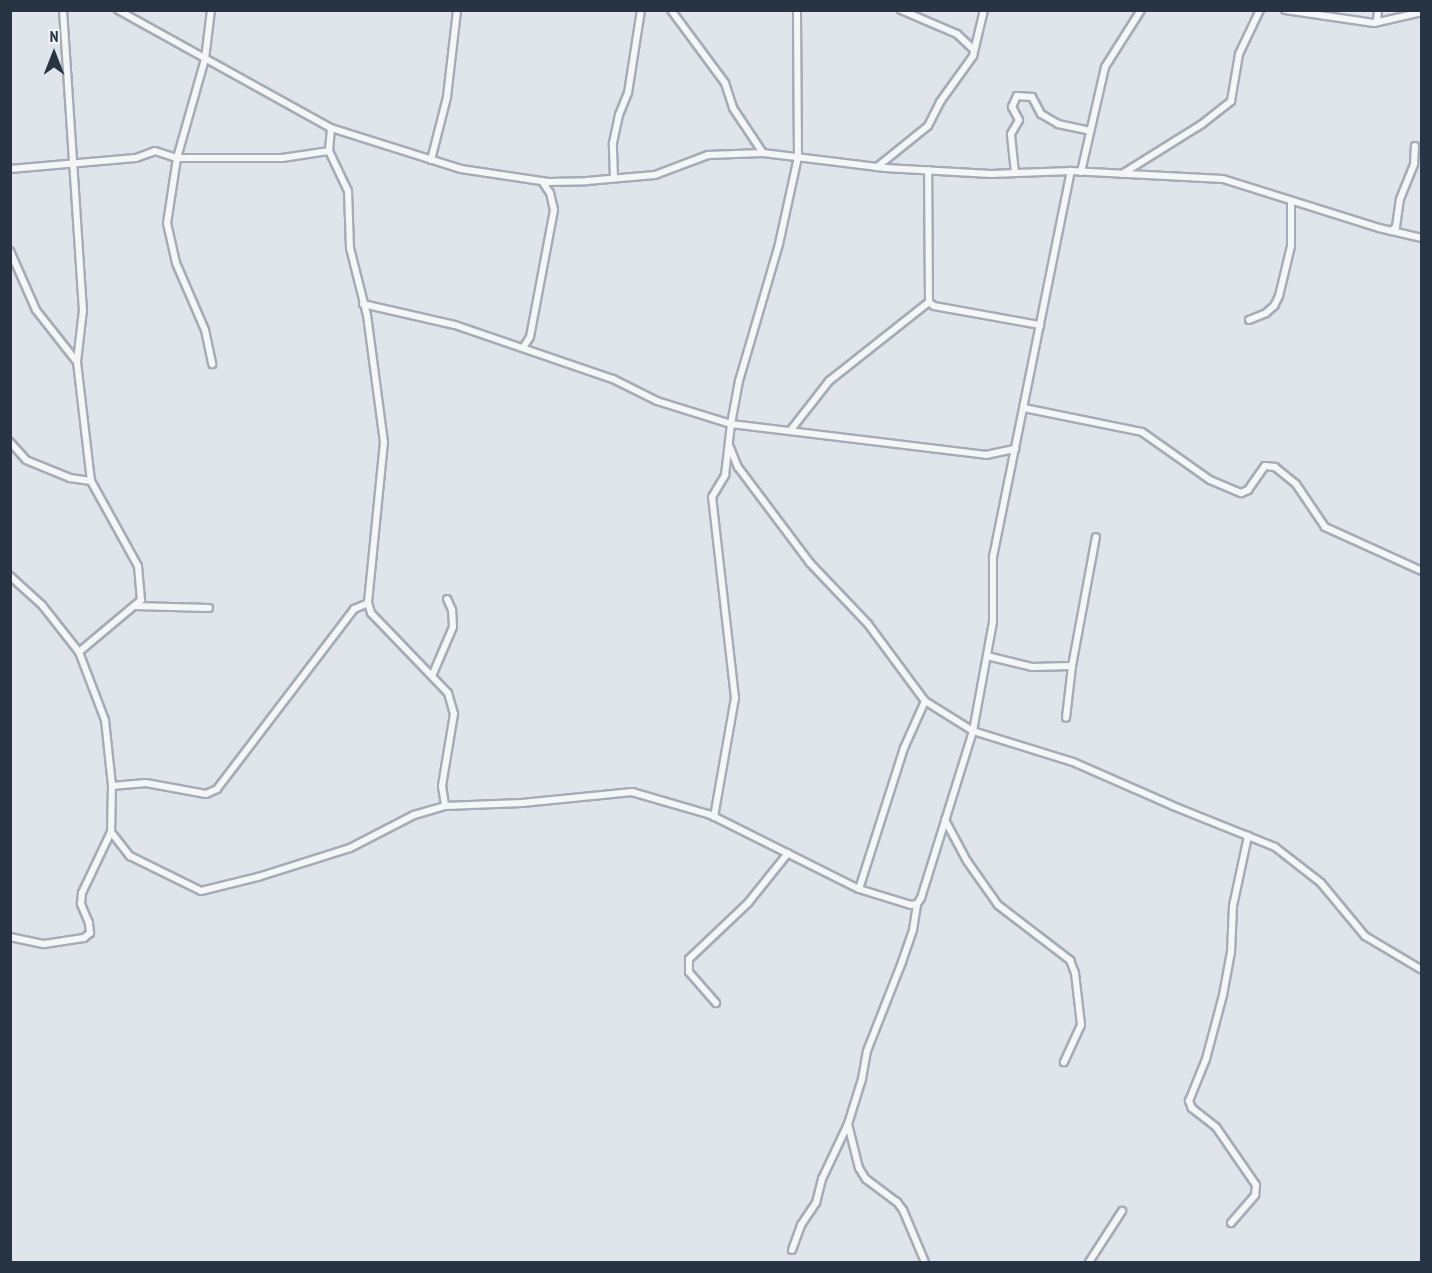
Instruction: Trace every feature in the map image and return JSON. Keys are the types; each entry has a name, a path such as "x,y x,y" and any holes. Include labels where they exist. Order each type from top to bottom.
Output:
{"street":[{"path":"63,10 84,310 77,362 91,481 138,566 141,600 79,652"},
{"path":"118,10 331,128 461,169 542,181 614,178 655,175 708,155 763,153 877,167 928,170 1015,173 1071,171 1223,179 1391,231 1422,238"},
{"path":"211,10 205,59 177,158 167,223 176,263 205,330 212,364"},
{"path":"431,160 447,97 457,10"},
{"path":"614,178 613,143 619,115 628,93 641,10"},
{"path":"670,10 725,83 733,108 763,153"},
{"path":"714,817 735,698 712,497 725,475 739,381 779,244 798,157 797,10"},
{"path":"901,10 957,34 974,50"},
{"path":"877,167 928,126 940,102 972,56 984,10"},
{"path":"1081,172 1105,67 1141,10"},
{"path":"1122,174 1202,124 1231,101 1239,54 1260,10"},
{"path":"1285,10 1354,22 1377,22 1422,12"},
{"path":"1377,22 1378,10"},
{"path":"1015,173 1011,134 1019,120 1012,107 1017,96 1032,97 1041,114 1058,124 1090,131"},
{"path":"331,128 329,151 348,191 350,248 363,304 384,442 368,603 371,613 448,693 454,714 442,786 445,806"},
{"path":"1391,231 1396,227 1400,200 1414,164 1415,146"},
{"path":"10,169 135,158 155,151 177,158 282,158 329,151"},
{"path":"928,170 929,302 933,306 1040,325"},
{"path":"792,1250 801,1225 816,1203 822,1179 848,1124 862,1079 867,1051 913,930 917,904 973,731 993,622 993,557 1071,171"},
{"path":"523,348 530,337 554,210 550,193 542,181"},
{"path":"1249,320 1266,313 1274,306 1279,296 1291,246 1292,201"},
{"path":"10,250 36,310 77,362"},
{"path":"790,431 829,381 929,302"},
{"path":"363,304 455,325 613,379 657,401 731,423 986,455 1015,449"},
{"path":"1024,408 1147,434 1201,474 1241,493 1248,490 1264,466 1275,467 1296,484 1325,527 1422,572"},
{"path":"10,442 26,460 70,478 91,481"},
{"path":"729,445 738,467 810,563 868,624 925,701 973,731 1073,762 1200,818 1248,836 1291,858 1321,883 1365,936 1422,970"},
{"path":"1066,718 1072,666 1096,537"},
{"path":"10,576 42,605 79,652 105,720 112,786 111,832 82,893 81,903 89,923 90,933 84,938 44,944 10,937"},
{"path":"432,676 453,627 452,610 447,599"},
{"path":"112,786 146,783 206,794 217,789 354,609 368,603"},
{"path":"134,606 209,608"},
{"path":"987,656 1032,667 1072,666"},
{"path":"860,889 904,748 925,701"},
{"path":"111,832 130,856 201,891 258,877 350,848 414,815 445,806 522,803 632,792 714,817 860,889 911,905 917,904"},
{"path":"945,820 967,861 998,905 1070,960 1076,973 1081,1025 1064,1062"},
{"path":"1231,1223 1255,1195 1256,1185 1215,1127 1192,1108 1189,1101 1206,1059 1222,994 1232,943 1233,906 1248,836"},
{"path":"716,1003 689,972 689,959 748,903 788,853"},
{"path":"848,1124 859,1168 866,1179 903,1210 925,1263"},
{"path":"1089,1263 1122,1211"}]}
